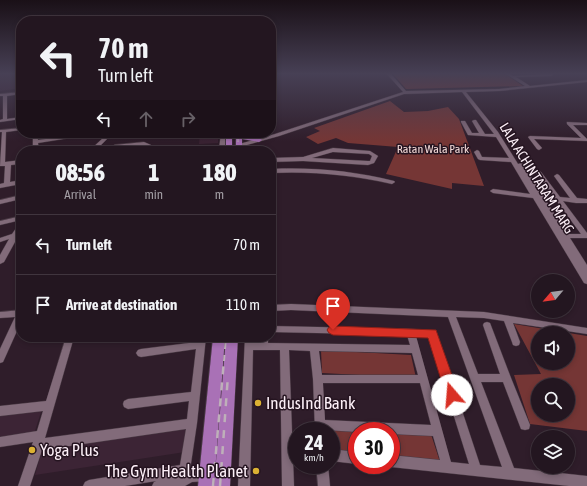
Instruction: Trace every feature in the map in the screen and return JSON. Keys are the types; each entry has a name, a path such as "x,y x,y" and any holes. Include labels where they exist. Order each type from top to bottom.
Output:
{"main road":[{"path":"251,138 259,140"},
{"path":"193,479 218,342"},
{"path":"222,480 232,342"}],"street":[{"path":"2,97 2,116 16,117"},
{"path":"276,138 396,97"},
{"name":"LALA ACHINTARAM MARG","path":"468,97 497,136 533,196 587,271"},
{"name":"LALA ACHINTARAM MARG","path":"469,97 501,133 541,197 587,282"},
{"path":"276,135 341,115"},
{"path":"474,121 483,135"},
{"path":"463,122 470,134 497,136"},
{"path":"539,148 530,136 585,140 569,123 587,124"},
{"path":"7,185 2,157 2,131 16,129"},
{"path":"35,138 35,146"},
{"path":"35,142 63,138"},
{"path":"97,146 105,138"},
{"path":"244,146 266,138"},
{"path":"246,146 276,138"},
{"path":"124,146 147,144 147,146"},
{"path":"276,160 303,159 368,164 372,162 375,156 370,153 333,150 303,159"},
{"path":"476,152 479,158 512,160"},
{"path":"491,152 495,159"},
{"path":"2,157 16,161"},
{"path":"276,171 309,170 368,177 392,182"},
{"path":"539,173 587,236"},
{"path":"557,176 576,201"},
{"path":"0,186 16,183"},
{"path":"493,191 587,201"},
{"path":"0,200 16,197"},
{"path":"0,223 16,219"},
{"path":"0,240 15,235"},
{"path":"0,262 15,235"},
{"path":"562,236 587,236"},
{"path":"276,308 291,307 484,315 587,331"},
{"path":"0,315 16,313"},
{"path":"451,314 510,473"},
{"path":"507,319 516,342"},
{"path":"0,359 16,324"},
{"path":"487,325 525,425"},
{"path":"276,329 411,332 430,333 433,335 476,470"},
{"path":"411,332 447,467"},
{"path":"24,486 69,342"},
{"path":"141,353 196,342"},
{"path":"193,479 192,423 201,342"},
{"path":"244,486 249,342 263,342 284,346 415,349"},
{"path":"284,346 288,486"},
{"path":"314,347 318,379 320,422"},
{"path":"474,378 506,378"},
{"path":"318,379 423,379"},
{"path":"128,404 195,396"},
{"path":"0,411 50,405"},
{"path":"0,442 39,440 192,423"},
{"path":"340,429 438,431"},
{"path":"400,462 587,482"},
{"path":"89,486 180,471 193,479"},
{"path":"323,474 324,486"},
{"path":"158,486 193,479 222,480"}],"shaded area":[{"path":"200,138 218,138 218,143 199,144"},
{"path":"42,409 34,434 0,439 0,415"},
{"path":"189,425 185,452 35,475 43,446"}],"green space":[{"name":"Ratan Wala Park","path":"390,101 404,112 428,111 448,107 459,119 484,186 452,183 452,189 386,174 398,147 348,143 336,138 318,144 306,137 320,131 314,128"},
{"path":"514,324 531,327 531,355"},
{"path":"575,334 587,336 587,431 530,424 514,375 541,374 539,370 575,370"},
{"path":"321,350 411,355 416,378 322,373"},
{"path":"340,424 348,424 348,452 340,451"},
{"path":"400,427 429,428 440,462 400,458"}],"railway":[{"path":"238,138 238,146"},
{"path":"224,361 226,342"},
{"path":"213,486 224,360"},
{"path":"220,486 228,375"}],"place":[{"name":"IndusInd Bank","path":"258,403"},
{"name":"Yoga Plus","path":"32,450"},
{"name":"The Gym Health Planet","path":"256,471"}],"route":[{"path":"333,330 432,333 452,395"}]}
